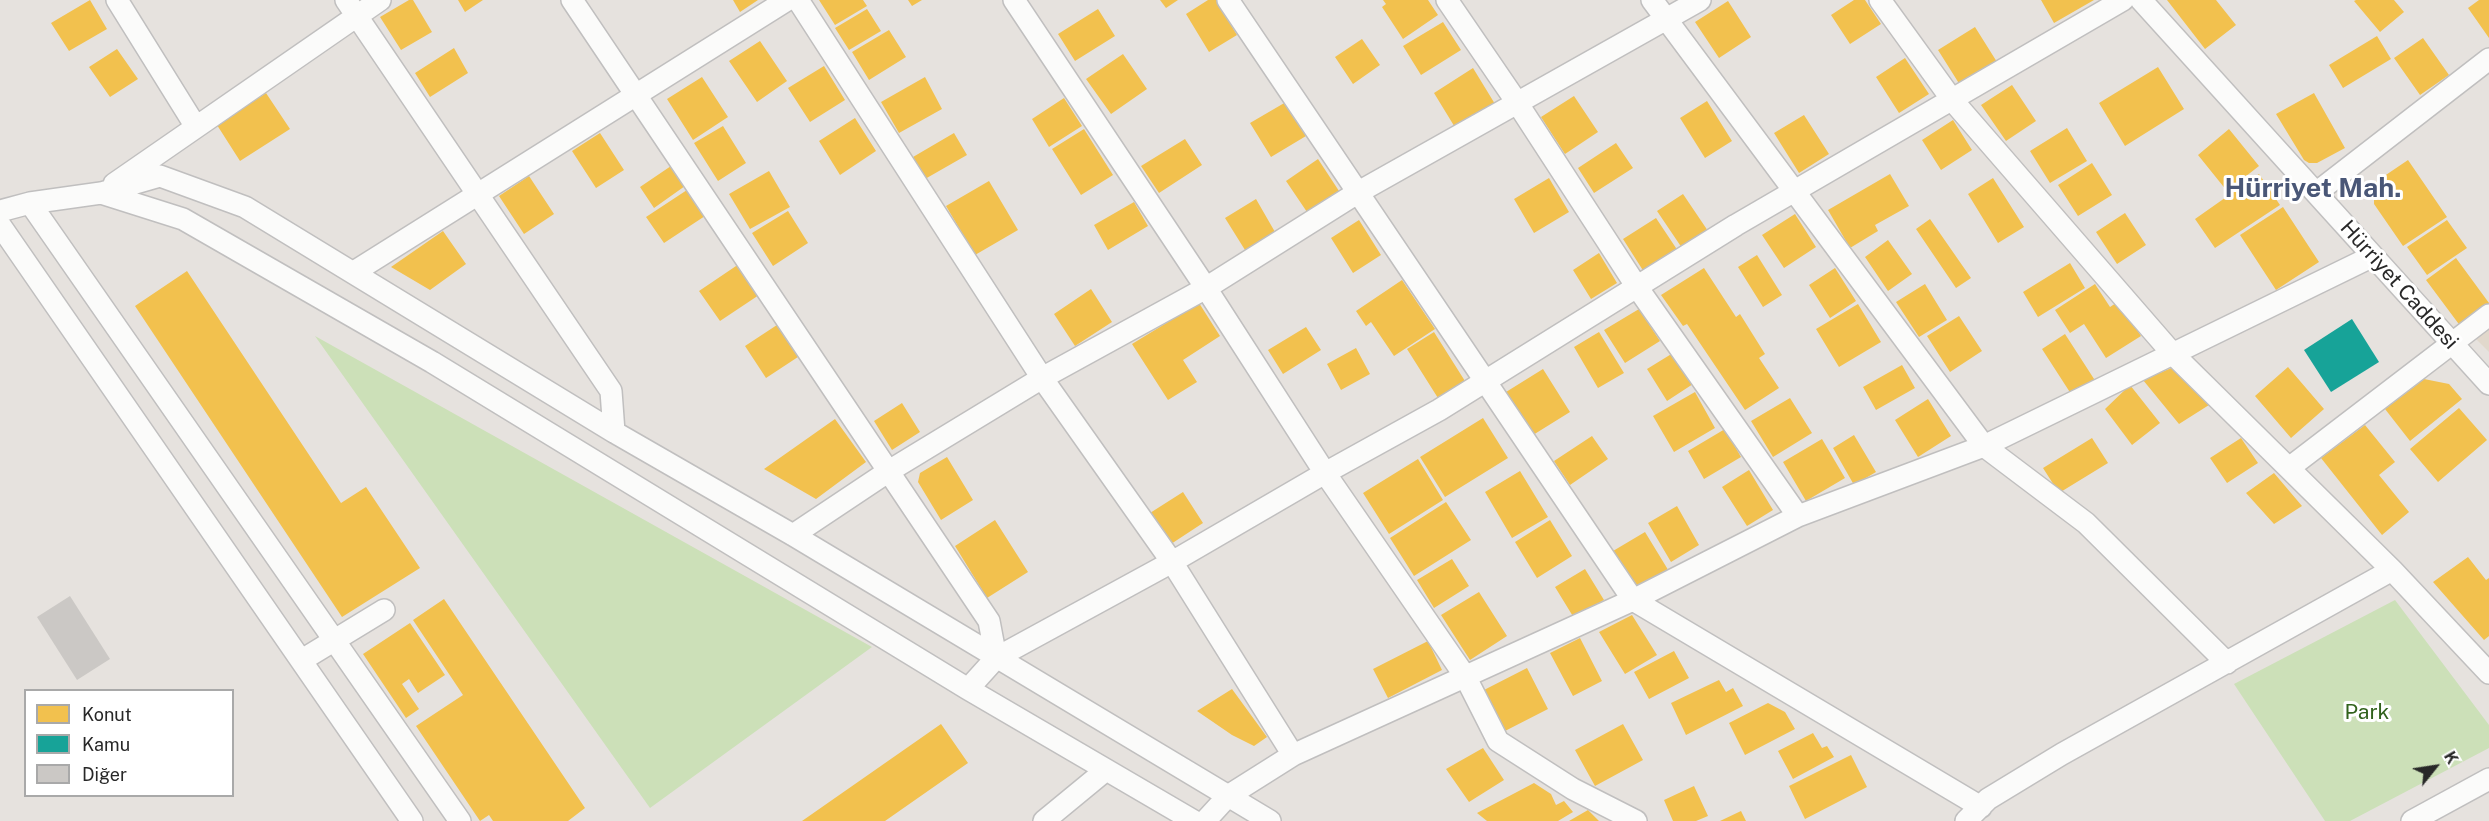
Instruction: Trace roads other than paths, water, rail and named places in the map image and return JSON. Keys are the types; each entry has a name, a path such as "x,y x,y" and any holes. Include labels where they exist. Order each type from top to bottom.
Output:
{"street":[{"path":"117,0 196,127"},
{"path":"101,193 196,127 351,8 380,0"},
{"path":"572,0 989,621 996,658"},
{"path":"354,272 787,0"},
{"path":"798,0 1042,378 1172,562 1293,755"},
{"path":"1014,0 1206,288 1325,473 1465,676 1498,741 1573,789 1636,821"},
{"path":"1228,0 1633,600 1973,814 1988,799 2062,754 2392,570"},
{"path":"1447,0 1637,287 1798,516"},
{"path":"1652,0 1984,446 2086,523 2226,663"},
{"path":"793,535 889,471 1042,378 1206,288 1357,193 1516,101 1700,0"},
{"path":"1880,0 1953,101 2172,352 2392,570 2489,674"},
{"path":"968,689 996,658 1172,562 1439,410 1795,191 2123,0"},
{"name":"Hürriyet Caddesi","path":"2141,0 2489,384"},
{"path":"351,8 611,391 614,432"},
{"path":"2316,193 2489,59"},
{"path":"0,211 30,203 101,193 160,176 244,207 614,432 793,535 1270,821"},
{"path":"101,193 193,224 432,362 968,689 1194,821"},
{"path":"30,203 460,821"},
{"path":"0,225 412,821"},
{"path":"1205,821 1228,796 1293,755 1633,600 1798,516 1984,446 2172,352 2373,256"},
{"path":"2289,468 2489,315"},
{"path":"302,660 384,610"},
{"path":"1044,821 1106,770"},
{"path":"2412,821 2489,779"}],"district":[{"name":"Hürriyet Mah.","path":"2313,189"}],"park label":[{"name":"Park","path":"2367,713"}]}
